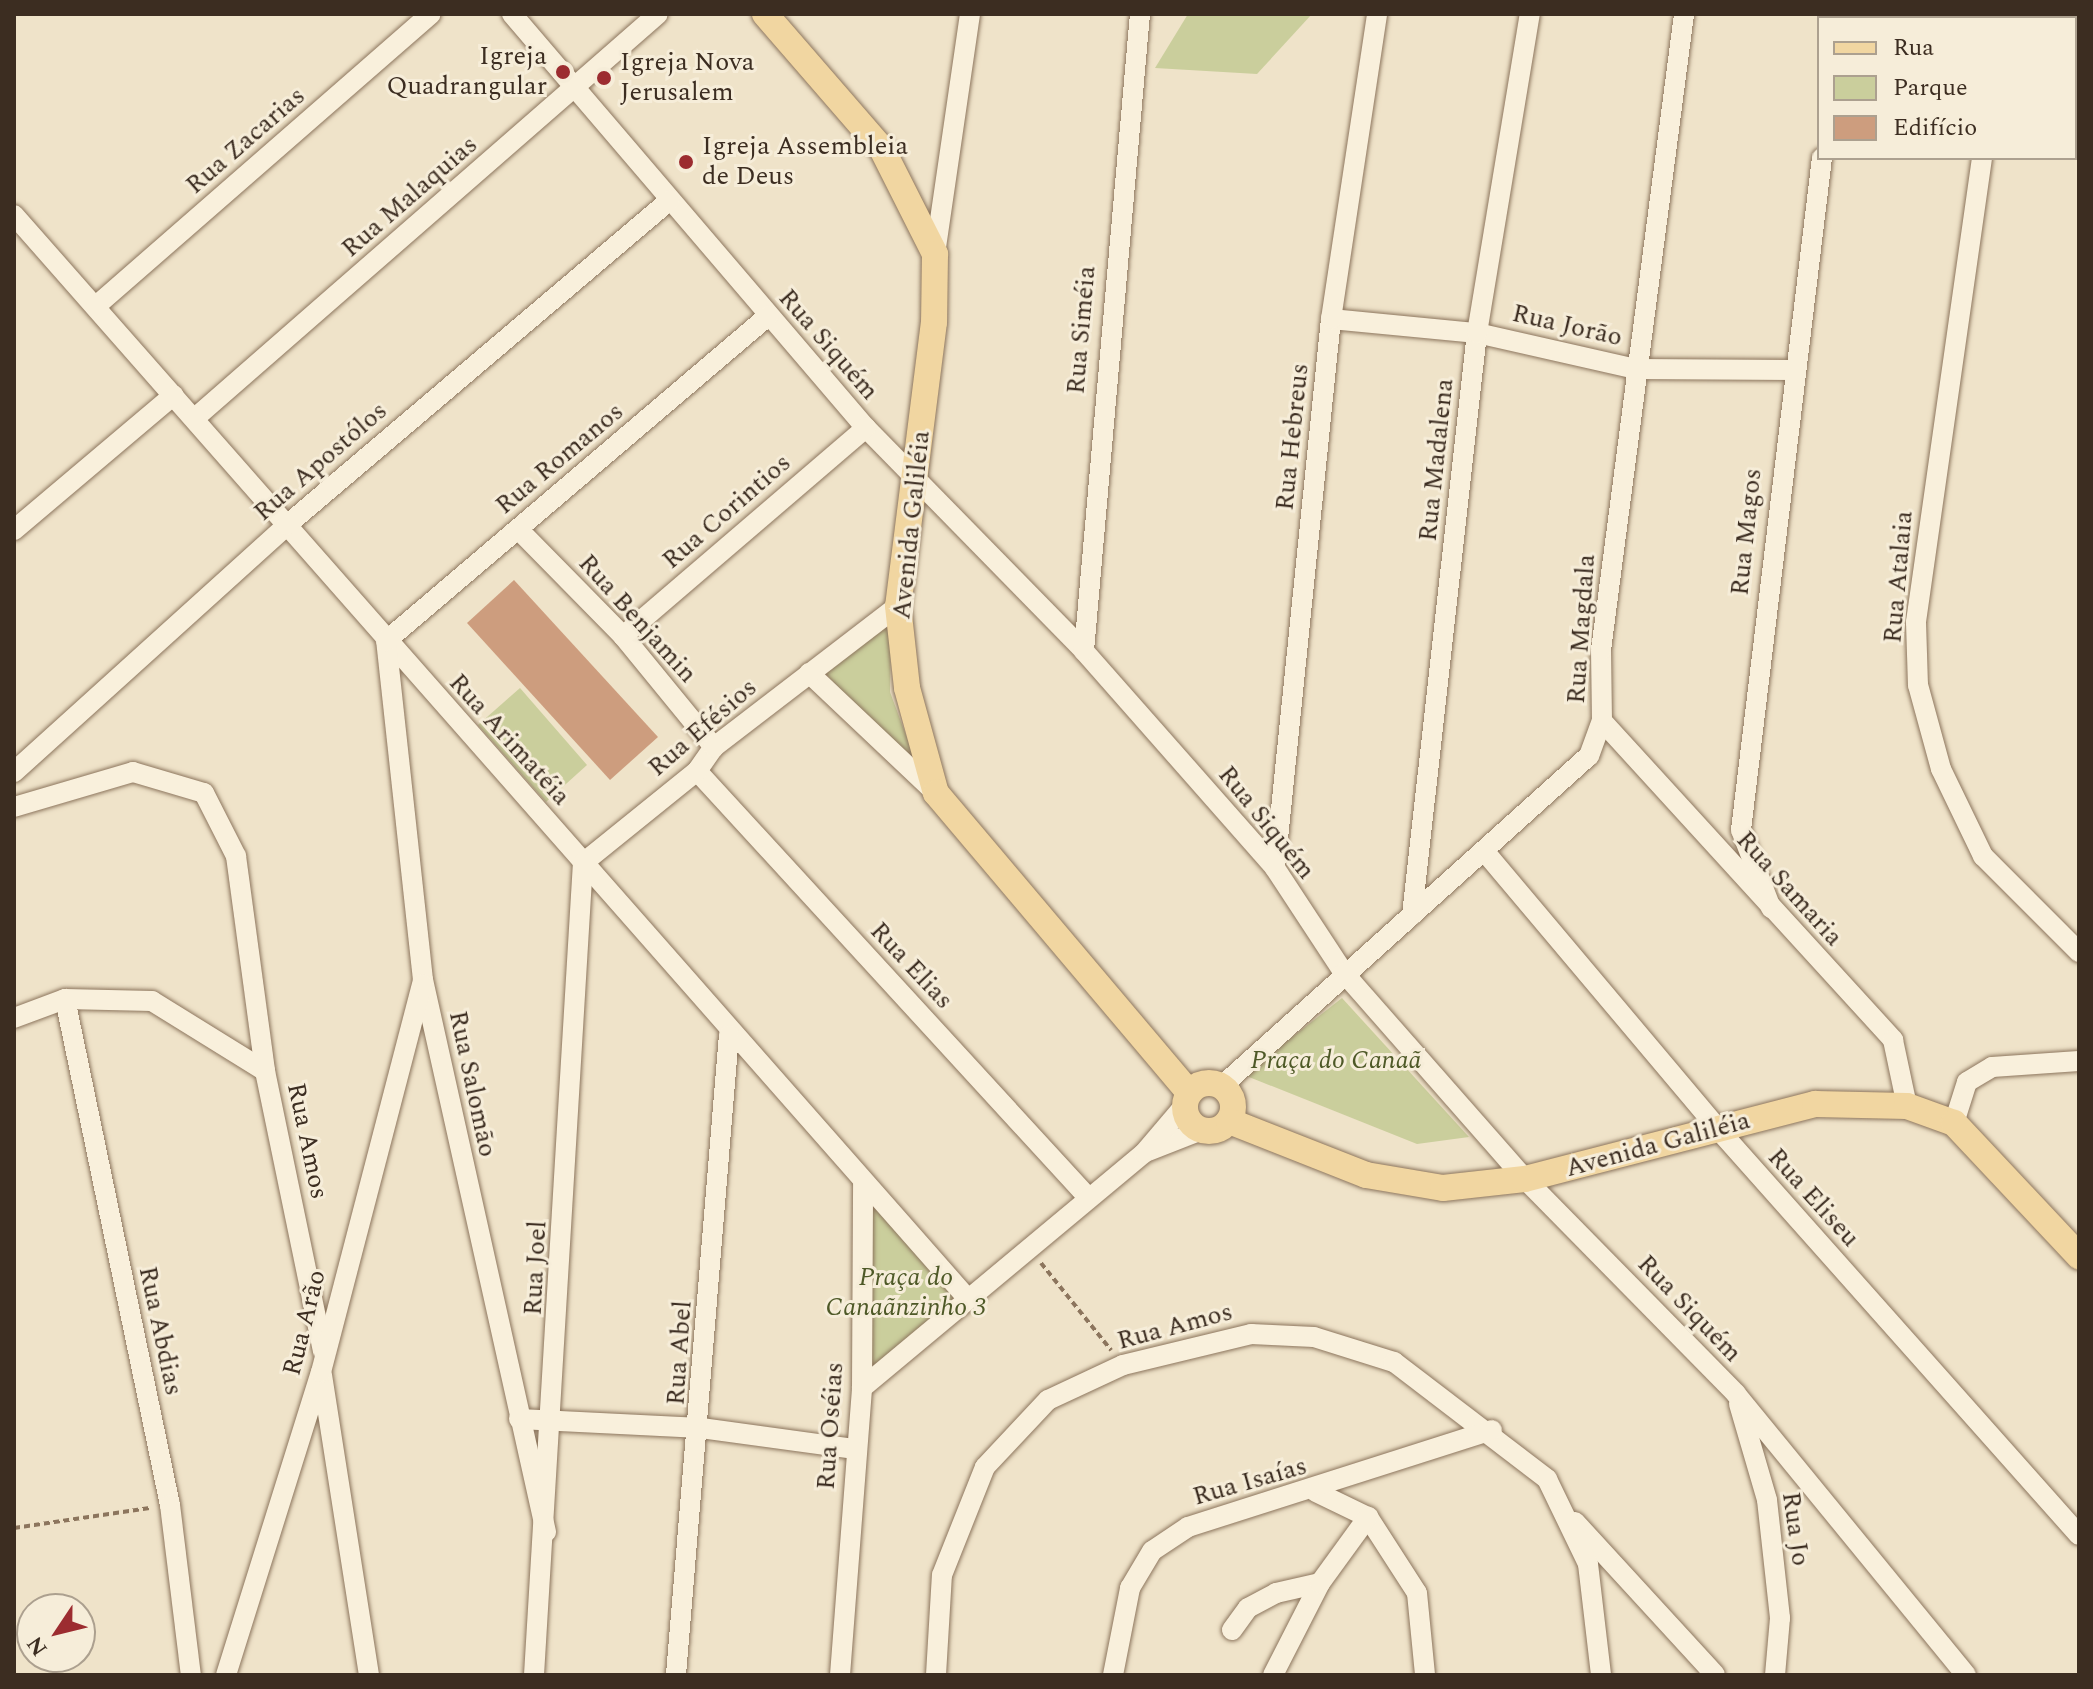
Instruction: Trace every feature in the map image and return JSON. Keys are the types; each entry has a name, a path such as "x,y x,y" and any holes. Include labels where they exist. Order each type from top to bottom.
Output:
{"main road":[{"path":"765,14 882,149 935,254"},
{"name":"Avenida Galiléia","path":"935,254 915,481 898,606 907,688 936,793 1187,1099"},
{"path":"1205,1082 1222,1086 1233,1102 1229,1121 1202,1130 1187,1099 1205,1082"},
{"name":"Avenida Galiléia","path":"1229,1121 1366,1175 1443,1188 1525,1179 1815,1104 1907,1106 1954,1123 2055,1223 2079,1256"},
{"name":"Avenida Galiléia","path":"2055,1223 2079,1239"}],"street":[{"name":"Rua Zacarias","path":"96,306 431,14"},
{"name":"Rua Siquém","path":"512,14 866,428 1084,651 1275,868 1344,973 1525,1179 1736,1394 1965,1675"},
{"name":"Rua Malaquias","path":"195,418 577,88 658,14"},
{"path":"935,254 970,14"},
{"name":"Rua Siméia","path":"1084,651 1140,14"},
{"name":"Rua Hebreus","path":"1275,868 1331,319 1377,14"},
{"name":"Rua Madalena","path":"1412,915 1477,333 1530,14"},
{"name":"Rua Magdala","path":"1222,1086 1344,973 1485,852 1589,756 1602,721 1601,650 1684,14"},
{"name":"Rua Magos","path":"1771,908 1741,830 1792,370 1822,160"},
{"name":"Rua Atalaia","path":"1982,160 1916,622 1918,685 1941,769 1983,856 2079,952"},
{"name":"Rua Apostólos","path":"14,772 287,525 670,200"},
{"name":"Rua Arimatéia","path":"14,215 195,418 729,1035 967,1298"},
{"name":"Rua Romanos","path":"386,641 768,316"},
{"name":"Rua Jorão","path":"1331,319 1477,333 1636,369 1792,370"},
{"path":"14,530 174,395"},
{"name":"Rua Corintios","path":"623,636 866,428"},
{"name":"Rua Benjamin","path":"518,529 623,636 714,747"},
{"name":"Rua Efésios","path":"583,863 697,771 714,747 898,606"},
{"name":"Rua Salomão","path":"386,641 423,980 546,1532"},
{"path":"809,673 936,793"},
{"name":"Rua Samaria","path":"1602,721 1893,1040 1907,1106"},
{"name":"Rua Elias","path":"697,771 1086,1195"},
{"path":"14,807 133,772 204,793 236,856 265,1071"},
{"name":"Rua Eliseu","path":"1485,852 1718,1129 2079,1535"},
{"name":"Rua Joel","path":"534,1675 554,1418 583,863"},
{"name":"Rua Arão","path":"226,1675 322,1361 423,980"},
{"name":"Rua Amos","path":"14,1018 65,999 152,1001 265,1071 322,1361 369,1675"},
{"name":"Rua Abdias","path":"65,999 170,1505 191,1675"},
{"name":"Rua Abel","path":"676,1675 701,1428 729,1035"},
{"path":"1954,1123 1967,1082 1992,1067 2079,1061"},
{"path":"1144,1153 1187,1099"},
{"path":"862,1388 1086,1195 1144,1153 1202,1130"},
{"name":"Rua Oséias","path":"840,1675 854,1449 862,1388 863,1181"},
{"name":"Rua Amos","path":"936,1675 942,1575 985,1467 1048,1400 1123,1365 1251,1334 1314,1337 1394,1362 1492,1430 1547,1479 1588,1564 1601,1675"},
{"name":"Rua Jo","path":"1736,1394 1767,1500 1780,1618 1775,1675"},
{"path":"519,1419 554,1418 701,1428 854,1449"},
{"name":"Rua Isaías","path":"1113,1675 1130,1588 1152,1551 1219,1512 1315,1492 1492,1430"},
{"path":"1315,1492 1368,1517 1417,1593 1425,1675"},
{"name":"Rua Amos","path":"1566,1513 1715,1675"},
{"path":"1273,1675 1320,1583 1368,1517"},
{"path":"1232,1630 1248,1608 1276,1593 1320,1583"}],"path":[{"path":"1026,1246 1123,1365"},
{"path":"14,1528 170,1505"}],"green space":[{"path":"1188,14 1312,14 1257,74 1155,68"},
{"path":"891,617 890,692 920,773 820,668"},
{"path":"520,688 587,765 546,802 478,725"},
{"name":"Praça do Canaã","path":"1342,998 1469,1137 1417,1144 1244,1075"},
{"name":"Praça do Canaãnzinho 3","path":"869,1196 960,1297 869,1373"}],"building":[{"path":"514,580 658,737 610,780 467,623"}],"place":[{"name":"Igreja Quadrangular","path":"563,72"},
{"name":"Igreja Nova Jerusalem","path":"604,78"},
{"name":"Igreja Assembleia de Deus","path":"686,162"}]}
